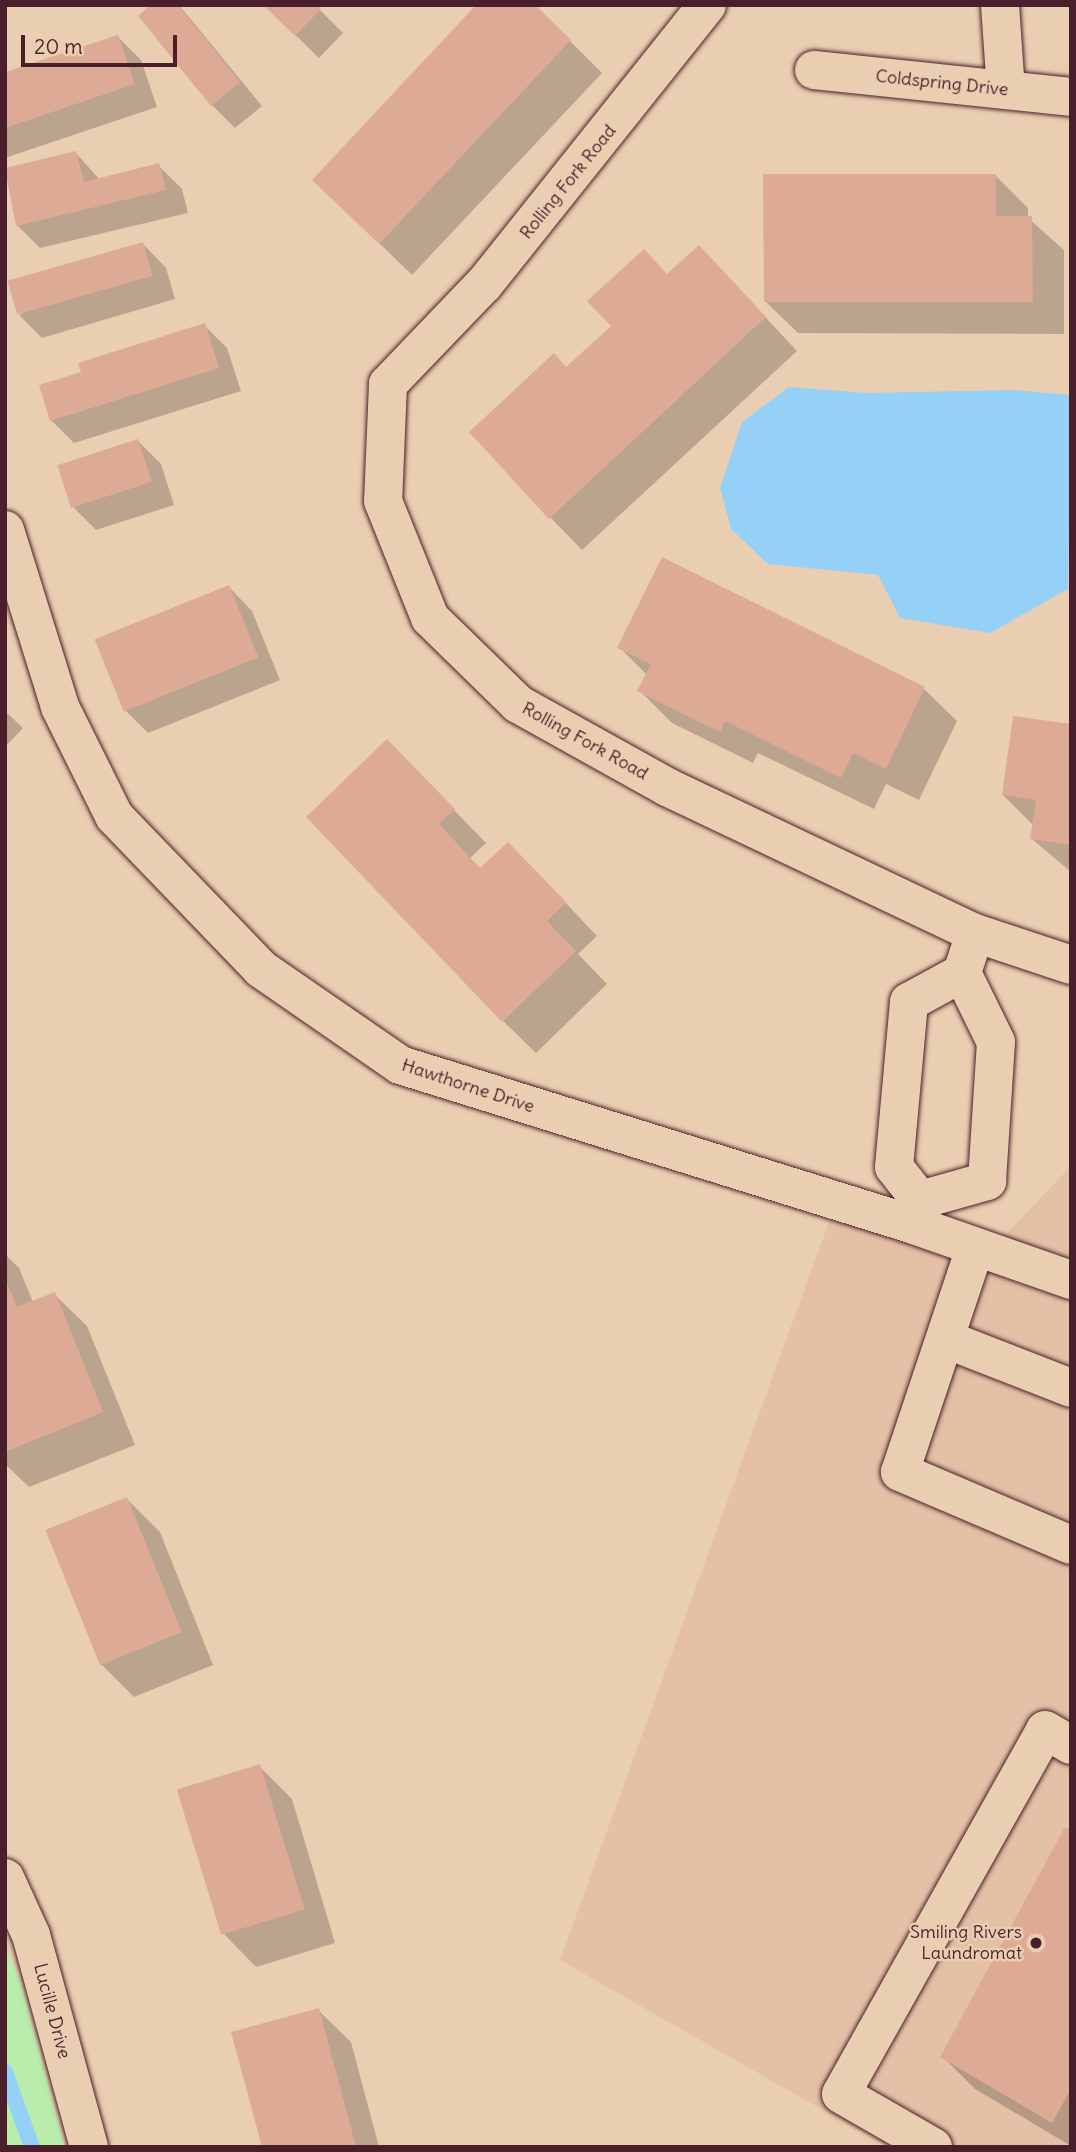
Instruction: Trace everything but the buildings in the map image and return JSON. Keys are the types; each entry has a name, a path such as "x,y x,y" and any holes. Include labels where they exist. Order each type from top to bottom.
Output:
{"street":[{"name":"Rolling Fork Road","path":"707,5 484,284 388,384 383,501 430,618 518,704 667,787 975,933 1071,965"},
{"path":"1000,5 1006,90"},
{"name":"Coldspring Drive","path":"814,70 1071,97"},
{"name":"Hawthorne Drive","path":"5,530 60,707 114,816 261,969 400,1065 916,1212 975,1248 1071,1280"},
{"path":"962,973 996,1042 987,1181 916,1212 894,1167 909,1002 962,973 975,933"},
{"path":"975,1248 948,1340 900,1472 1071,1545"},
{"path":"948,1340 1071,1388"},
{"path":"933,2147 841,2094 1058,1737"},
{"name":"Lucille Drive","path":"5,1878 31,1935 89,2147"}],"shaded area":[{"path":"1071,1166 1071,2147 888,2147 560,1960 836,1203 989,1252"}],"green space":[{"path":"5,1945 21,1983 65,2147 5,2147"}],"water":[{"path":"789,387 867,393 1013,390 1071,395 1068,589 990,633 900,618 878,575 768,564 731,529 720,488 742,422"}],"waterway":[{"path":"5,2072 32,2147"}],"place":[{"name":"Smiling Rivers Laundromat","path":"1036,1943"}]}
